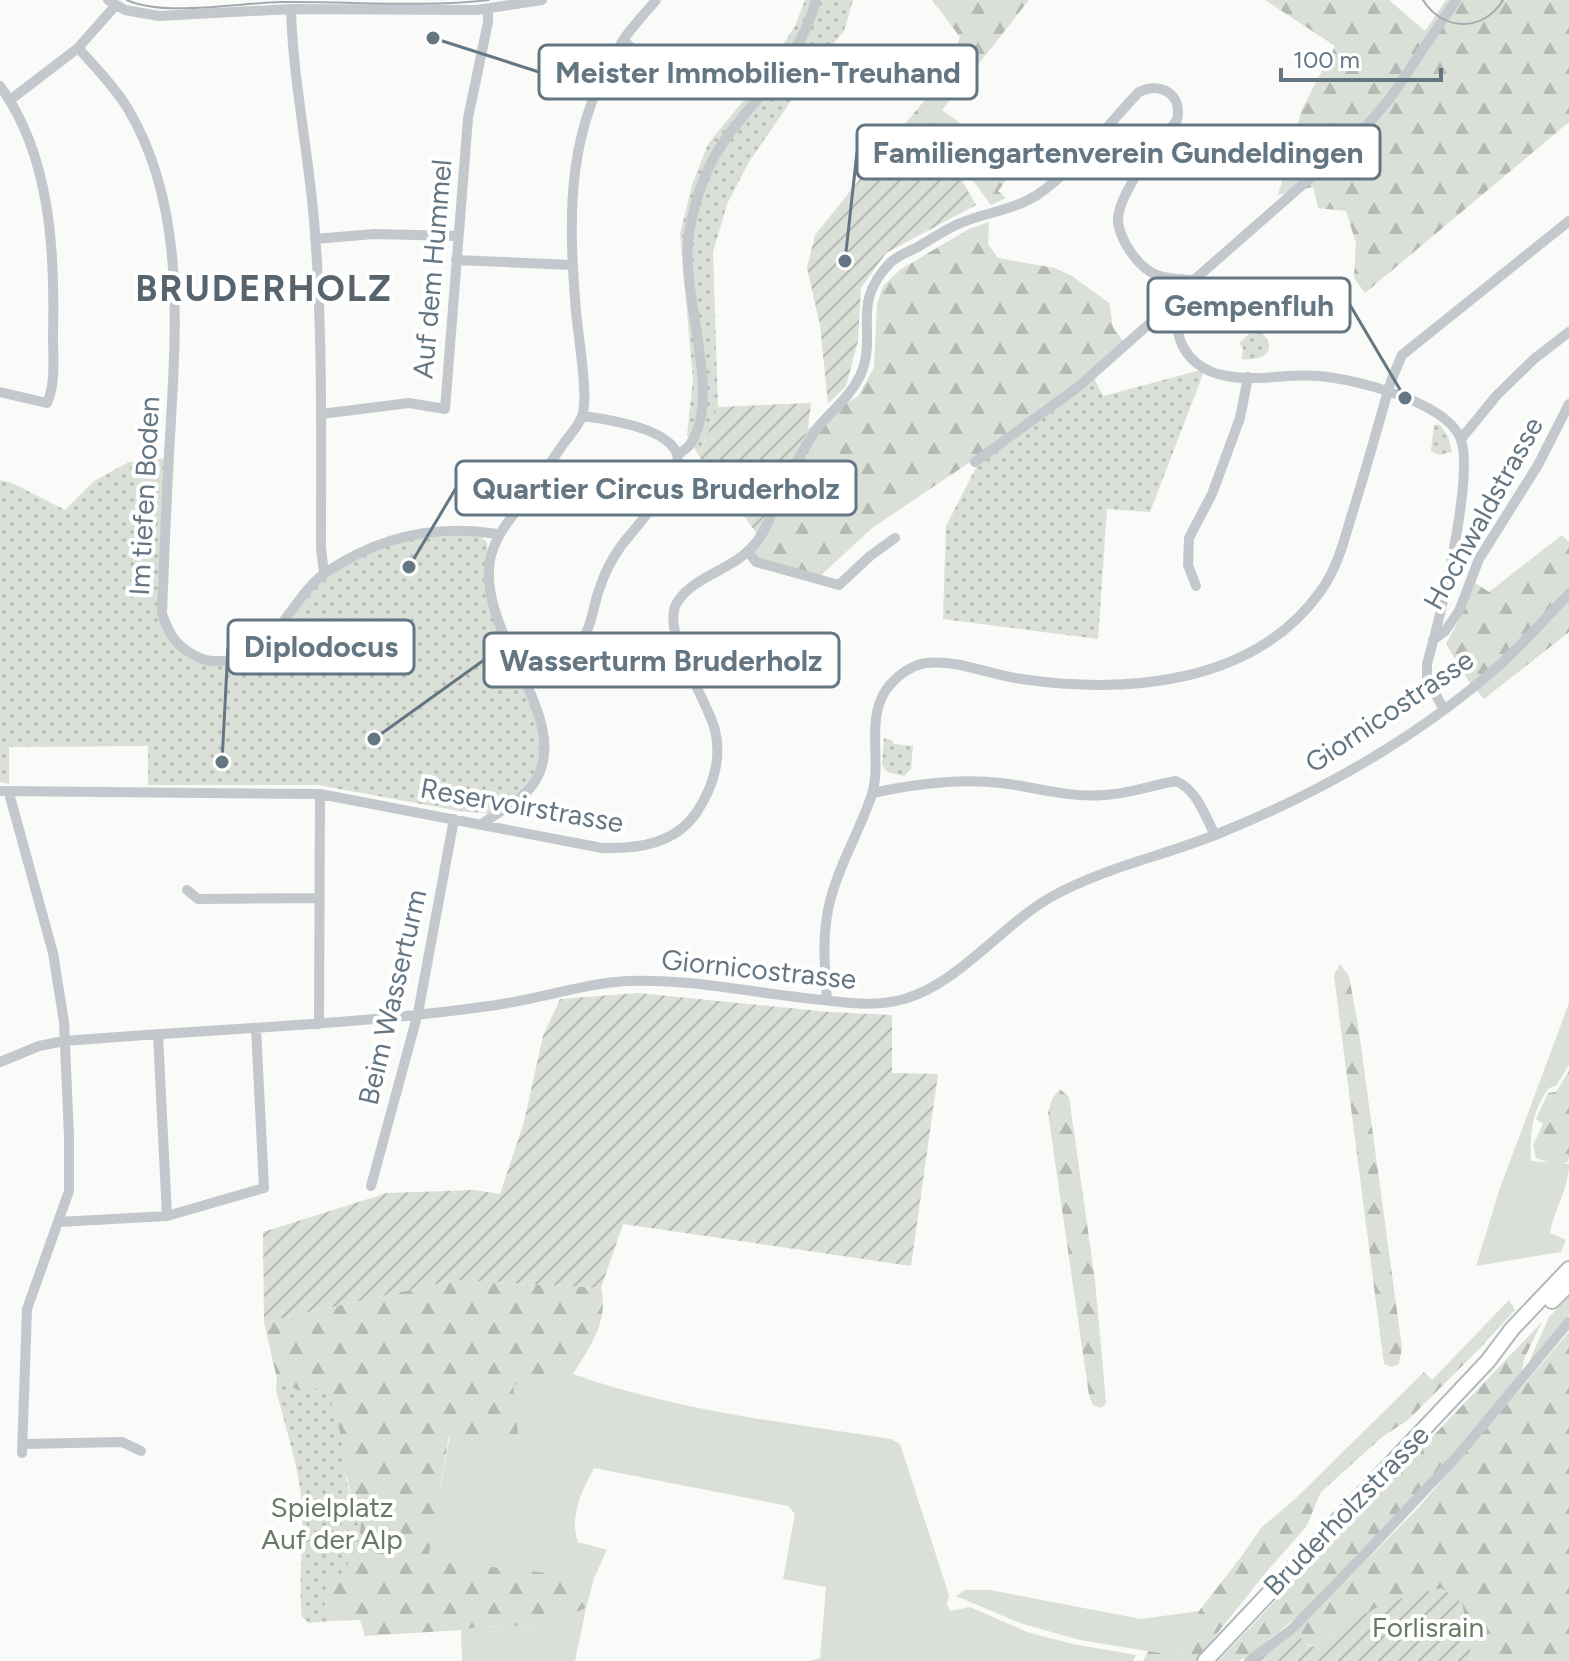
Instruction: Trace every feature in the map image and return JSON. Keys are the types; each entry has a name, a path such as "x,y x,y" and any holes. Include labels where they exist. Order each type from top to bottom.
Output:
{"main road":[{"name":"Bruderholzstrasse","path":"1205,1661 1488,1361 1512,1329 1569,1269"},
{"name":"Bruderholzstrasse","path":"1488,1361 1519,1335 1569,1284"}],"street":[{"path":"10,100 78,48 112,3 137,14 159,16 291,9 488,10 542,0"},
{"path":"482,824 512,804 534,783 544,759 540,713 498,624 490,590 490,562 497,534 583,416 572,265 571,214 575,156 591,104 608,65 623,40 656,0"},
{"path":"677,455 691,444 703,399 703,374 689,297 687,262 689,234 698,197 710,165 725,139 791,58 804,37 816,0"},
{"path":"1443,708 1432,692 1427,678 1427,664 1454,551 1464,467 1461,439 1447,419 1388,392 1320,376 1227,376 1205,369 1191,359 1182,345 1177,309 1183,292 1194,280 1357,137 1391,97 1456,0"},
{"path":"291,9 293,62 310,173 315,239 324,573"},
{"name":"Auf dem Hummel","path":"321,414 409,403 445,409 468,118 488,10"},
{"path":"623,40 664,78 670,88"},
{"name":"Im tiefen Boden","path":"78,48 128,109 142,137 166,216 175,278 175,330 162,614 168,631 184,651 207,661 236,661 255,652 324,573 363,551 402,536 440,530 497,534"},
{"path":"0,86 10,100 28,140 45,192 51,236 53,373 47,403 0,392"},
{"name":"Reservoirstrasse","path":"5,792 320,794 602,848 629,849 654,844 695,816 715,776 717,756 716,731 675,634 672,616 678,601 693,587 748,552 759,540 802,452 819,426 852,391 861,373 866,354 867,300 877,278 893,260 958,225 1038,194 1055,181 1139,92 1158,87 1167,90 1174,98 1179,113 1177,120 1125,194 1118,222 1126,245 1142,269 1166,279 1194,280"},
{"path":"827,1000 823,951 828,908 843,862 873,793 877,713 886,690 903,673 924,663 949,664 1054,684 1128,685 1206,671 1245,657 1282,634 1321,592 1339,558 1388,392 1398,364 1408,348 1569,221"},
{"path":"315,239 374,234 458,236"},
{"path":"456,260 572,265"},
{"path":"975,462 1078,387 1166,309 1177,309"},
{"path":"1461,439 1497,395 1534,359 1569,332"},
{"path":"1196,586 1188,565 1189,538 1212,494 1240,418 1248,377"},
{"name":"Hochwaldstrasse","path":"1433,640 1445,631 1459,611 1479,559 1538,465 1569,404"},
{"path":"520,671 580,642 588,628 606,568 677,468 674,449 645,429 623,421 583,416"},
{"path":"748,552 756,562 839,585 895,538"},
{"name":"Giornicostrasse","path":"0,1062 39,1046 64,1041 319,1024 492,1006 575,988 626,981 677,981 861,1005 901,1000 936,987 1011,923 1084,880 1215,835 1301,798 1355,768 1494,670 1569,594"},
{"path":"873,793 904,786 951,782 998,783 1072,795 1104,796 1176,781 1187,786 1193,794 1215,835"},
{"path":"5,792 53,953 64,1022 69,1136 69,1191 27,1309 23,1448 122,1442 141,1451"},
{"path":"319,1024 320,794"},
{"name":"Beim Wasserturm","path":"371,1186 418,1013 454,819"},
{"path":"187,890 198,899 318,898"},
{"path":"59,1222 167,1216 264,1188 256,1028"},
{"path":"158,1034 167,1216"},
{"path":"1249,1661 1292,1629 1375,1543 1459,1454 1569,1322"}],"green space":[{"path":"805,0 853,0 844,31 817,63 749,162 727,204 713,252 718,407 699,456 687,435 693,379 680,234 692,185 708,144 761,79 795,26"},
{"path":"932,0 1029,0 942,110 994,148 987,161 1007,179 998,191 1006,198 991,205 955,157 905,124 948,72 960,37"},
{"path":"1265,0 1389,0 1425,31 1446,0 1569,0 1569,122 1365,293 1354,278 1356,243 1346,211 1318,208 1313,187 1278,195 1302,109 1335,46"},
{"path":"901,128 947,154 976,205 886,253 861,288 858,341 846,386 828,404 820,325 807,268 815,235"},
{"path":"989,222 988,244 998,258 1055,268 1072,276 1109,303 1113,327 1123,341 1078,383 982,454 872,528 817,579 756,562 748,552 808,429 858,396 874,368 877,304 883,286 901,269 969,229"},
{"path":"1260,331 1269,344 1267,353 1257,358 1242,359 1243,348 1239,343 1251,332"},
{"path":"1205,369 1150,512 1107,509 1098,639 943,619 946,526 979,462 1094,378 1103,396"},
{"path":"811,403 808,429 758,535 699,456 718,407"},
{"path":"1434,425 1440,425 1448,436 1452,452 1439,455 1431,451"},
{"path":"169,458 162,614 168,631 207,661 255,652 324,573 402,536 474,530 487,542 490,590 544,732 534,783 495,814 459,811 318,785 148,785 148,746 9,747 9,784 0,782 0,480 65,510 94,481 129,462"},
{"path":"1562,535 1569,542 1569,632 1484,699 1446,644 1474,582 1489,592"},
{"path":"884,738 892,740 894,744 913,746 911,769 904,776 887,772 882,765"},
{"path":"1340,964 1349,976 1358,1025 1402,1348 1399,1364 1391,1367 1384,1364 1334,976"},
{"path":"638,993 829,1012 892,1015 892,1073 938,1074 911,1266 623,1224 601,1288 455,1280 264,1322 263,1232 387,1193 474,1190 500,1194 524,1122 543,1036 560,999"},
{"path":"1569,1003 1569,1065 1539,1105 1533,1123 1531,1151 1531,1161 1569,1164 1567,1182 1550,1233 1566,1240 1561,1252 1476,1266 1500,1188"},
{"path":"1569,1071 1569,1157 1567,1163 1553,1164 1536,1158 1533,1145 1543,1124 1536,1119 1548,1093 1556,1092"},
{"path":"1060,1089 1069,1097 1095,1280 1106,1403 1101,1408 1093,1405 1089,1395 1048,1113 1052,1099"},
{"path":"455,1280 601,1288 602,1312 596,1333 573,1374 513,1385 519,1442 449,1436 428,1560 594,1578 586,1608 544,1625 365,1636 360,1620 331,1621 323,1598 328,1578 338,1577 362,1518 351,1496 345,1469 306,1392 294,1390 277,1379 264,1322"},
{"path":"1569,1296 1569,1315 1528,1364 1549,1317"},
{"path":"1509,1300 1515,1310 1482,1346 1408,1420 1382,1437 1321,1492 1306,1527 1195,1661 1143,1661 1148,1651 1178,1656 1199,1611 1261,1528 1295,1499 1424,1372 1432,1380"},
{"path":"1542,1322 1524,1359 1522,1371 1439,1470 1310,1606 1253,1653 1238,1661 1218,1661"},
{"path":"1569,1332 1569,1661 1472,1661 1462,1603 1340,1628 1319,1647 1309,1644 1295,1633 1419,1507"},
{"path":"573,1374 691,1406 891,1439 900,1444 949,1595 947,1604 950,1611 970,1607 1027,1632 1072,1644 1136,1655 1133,1661 810,1661 820,1658 826,1587 783,1579 795,1514 788,1506 594,1468 581,1494 575,1523 578,1542 607,1550 594,1578 427,1561 450,1435 519,1442 512,1385"},
{"name":"Spielplatz Auf der Alp","path":"277,1379 298,1390 322,1387 330,1400 339,1426 350,1494 361,1518 358,1546 352,1558 338,1577 328,1579 323,1598 331,1621 309,1623 302,1617 302,1505 295,1461 276,1389"},
{"name":"Forlisrain","path":"1441,1588 1462,1603 1472,1661 1253,1661 1295,1633 1309,1646 1319,1647 1340,1628 1385,1603"},
{"path":"965,1590 990,1590 1141,1619 1199,1611 1178,1656 1080,1640 1020,1623 956,1596"},
{"path":"586,1608 575,1661 462,1661 461,1630 544,1625"}],"tram line":[{"path":"127,0 161,8 280,2 411,4 489,0"},
{"path":"1423,0 1441,18 1463,24 1485,18 1503,0"}],"place":[{"name":"Meister Immobilien-Treuhand","path":"433,38"},
{"name":"Familiengartenverein Gundeldingen","path":"845,261"},
{"name":"Gempenfluh","path":"1405,398"},
{"name":"Quartier Circus Bruderholz","path":"409,567"},
{"name":"Wasserturm Bruderholz","path":"374,739"},
{"name":"Diplodocus","path":"222,762"}],"district":[{"name":"BRUDERHOLZ","path":"264,288"}]}
